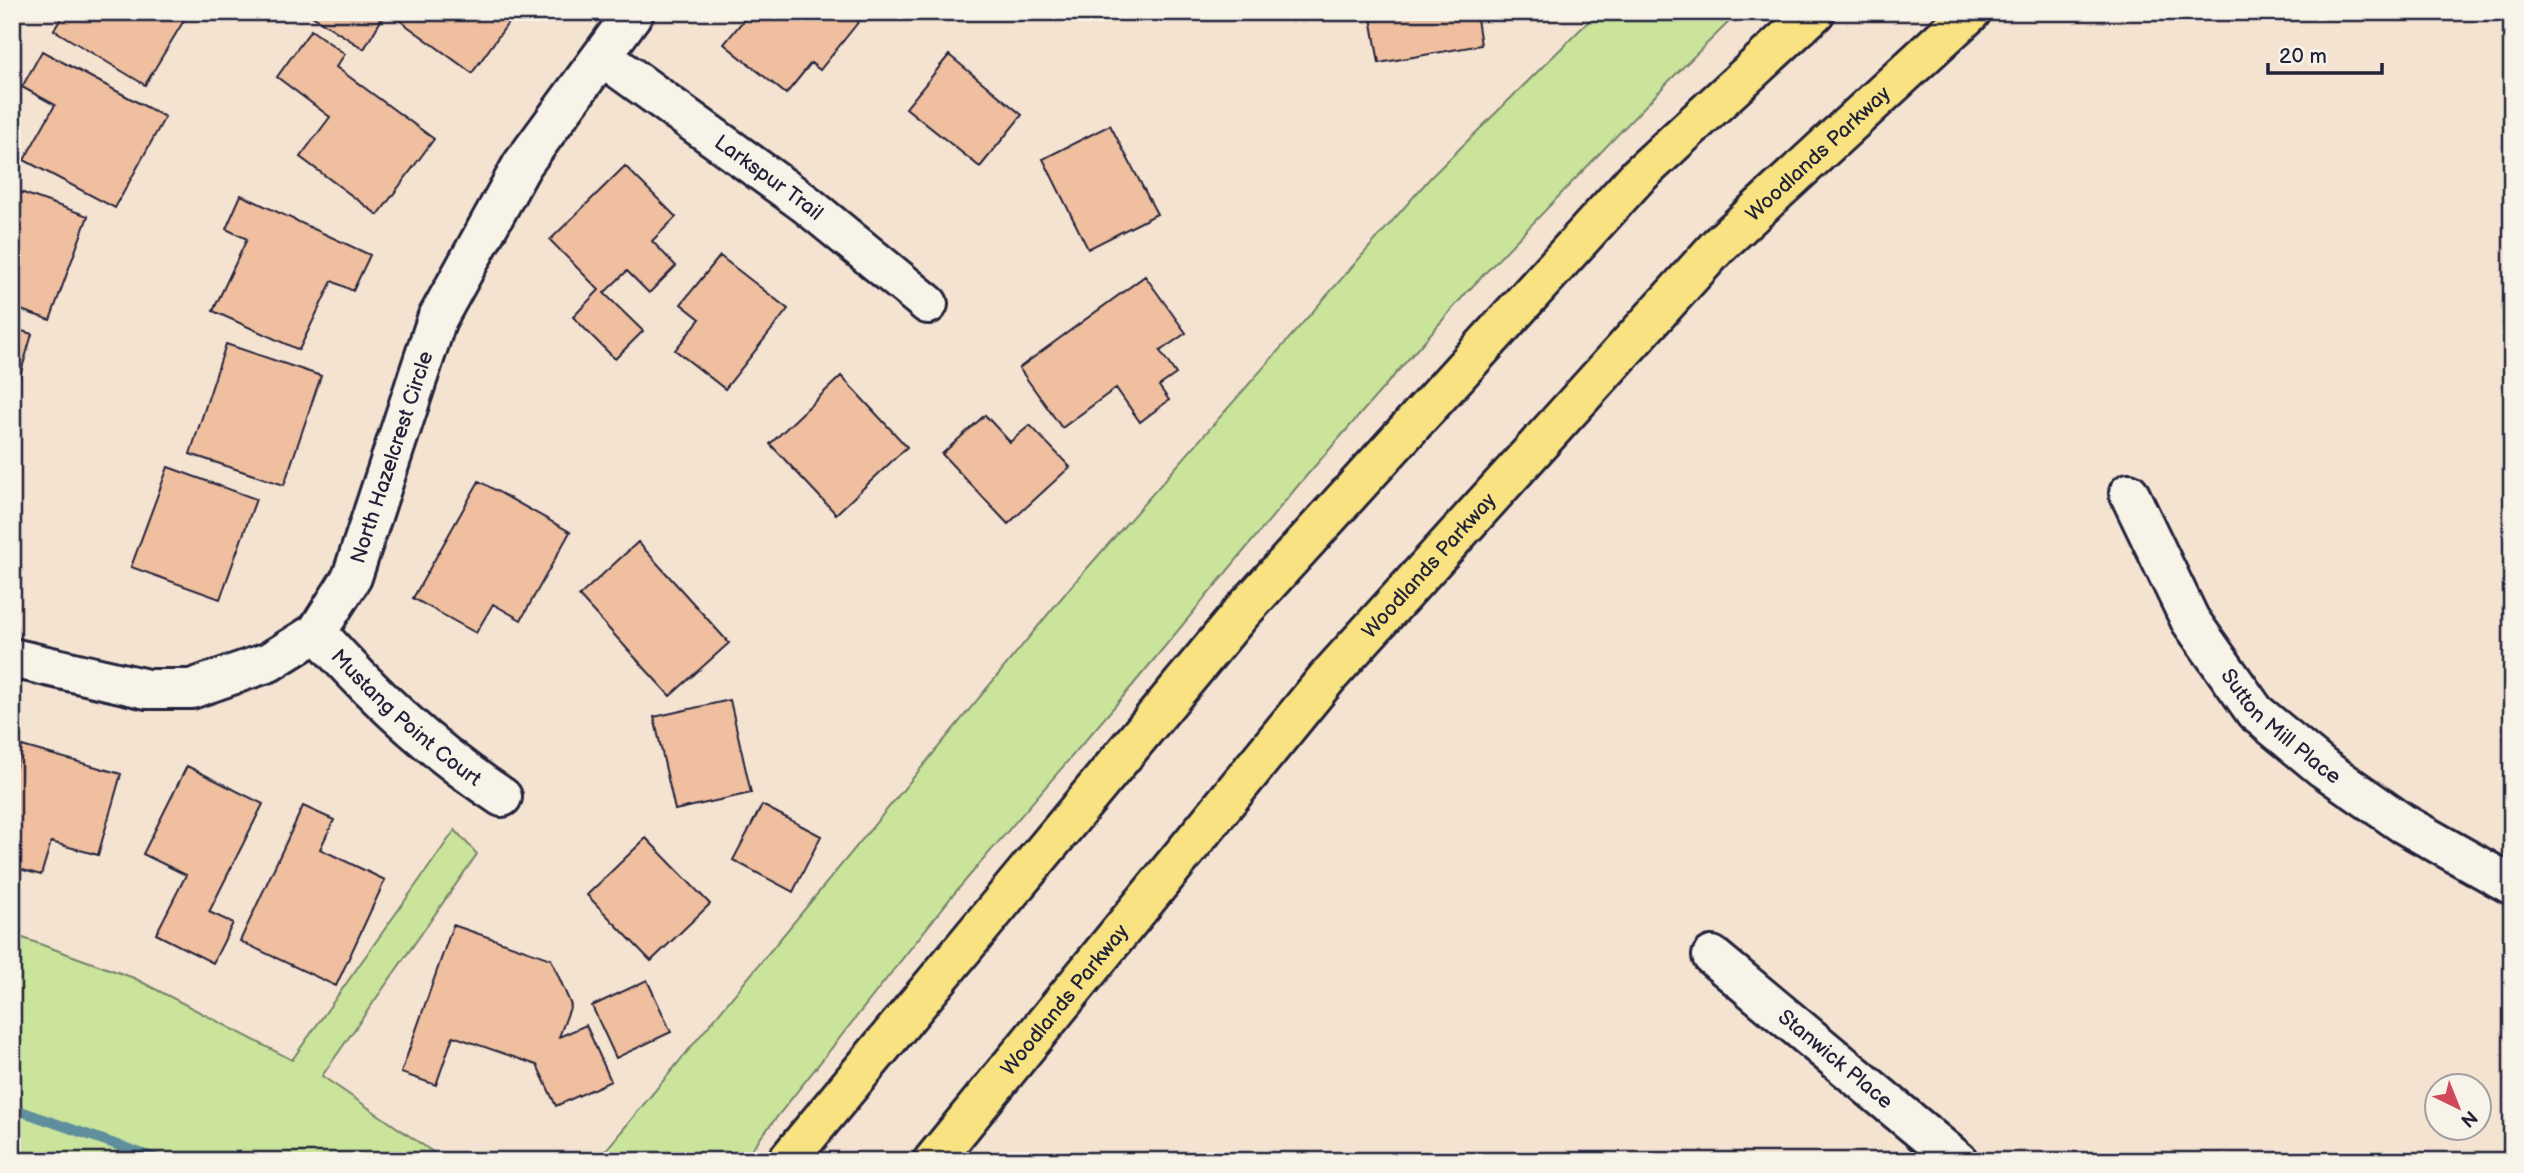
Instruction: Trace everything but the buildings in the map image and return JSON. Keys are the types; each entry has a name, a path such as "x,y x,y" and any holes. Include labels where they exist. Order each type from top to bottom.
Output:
{"main road":[{"path":"787,1161 1242,612 1638,176 1815,12"},
{"name":"Woodlands Parkway","path":"933,1161 1327,678 1718,246 1970,12"}],"street":[{"name":"North Hazelcrest Circle","path":"12,658 134,686 191,689 269,662 317,632 352,577 437,319 522,165 604,57 634,12"},
{"name":"Larkspur Trail","path":"604,57 806,204 928,304"},
{"name":"Sutton Mill Place","path":"2129,493 2190,620 2255,712 2323,768 2402,823 2512,884"},
{"name":"Mustang Point Court","path":"317,632 365,686 416,735 502,797"},
{"name":"Stanwick Place","path":"1712,956 1958,1161"}],"green space":[{"path":"1598,12 1739,12 1670,80 1467,292 1301,482 1132,686 953,895 742,1161 597,1161 1068,590 1431,177"},
{"path":"455,830 477,854 322,1076 446,1161 12,1161 12,934 134,978 292,1060"}],"waterway":[{"path":"12,1108 163,1161"}]}
